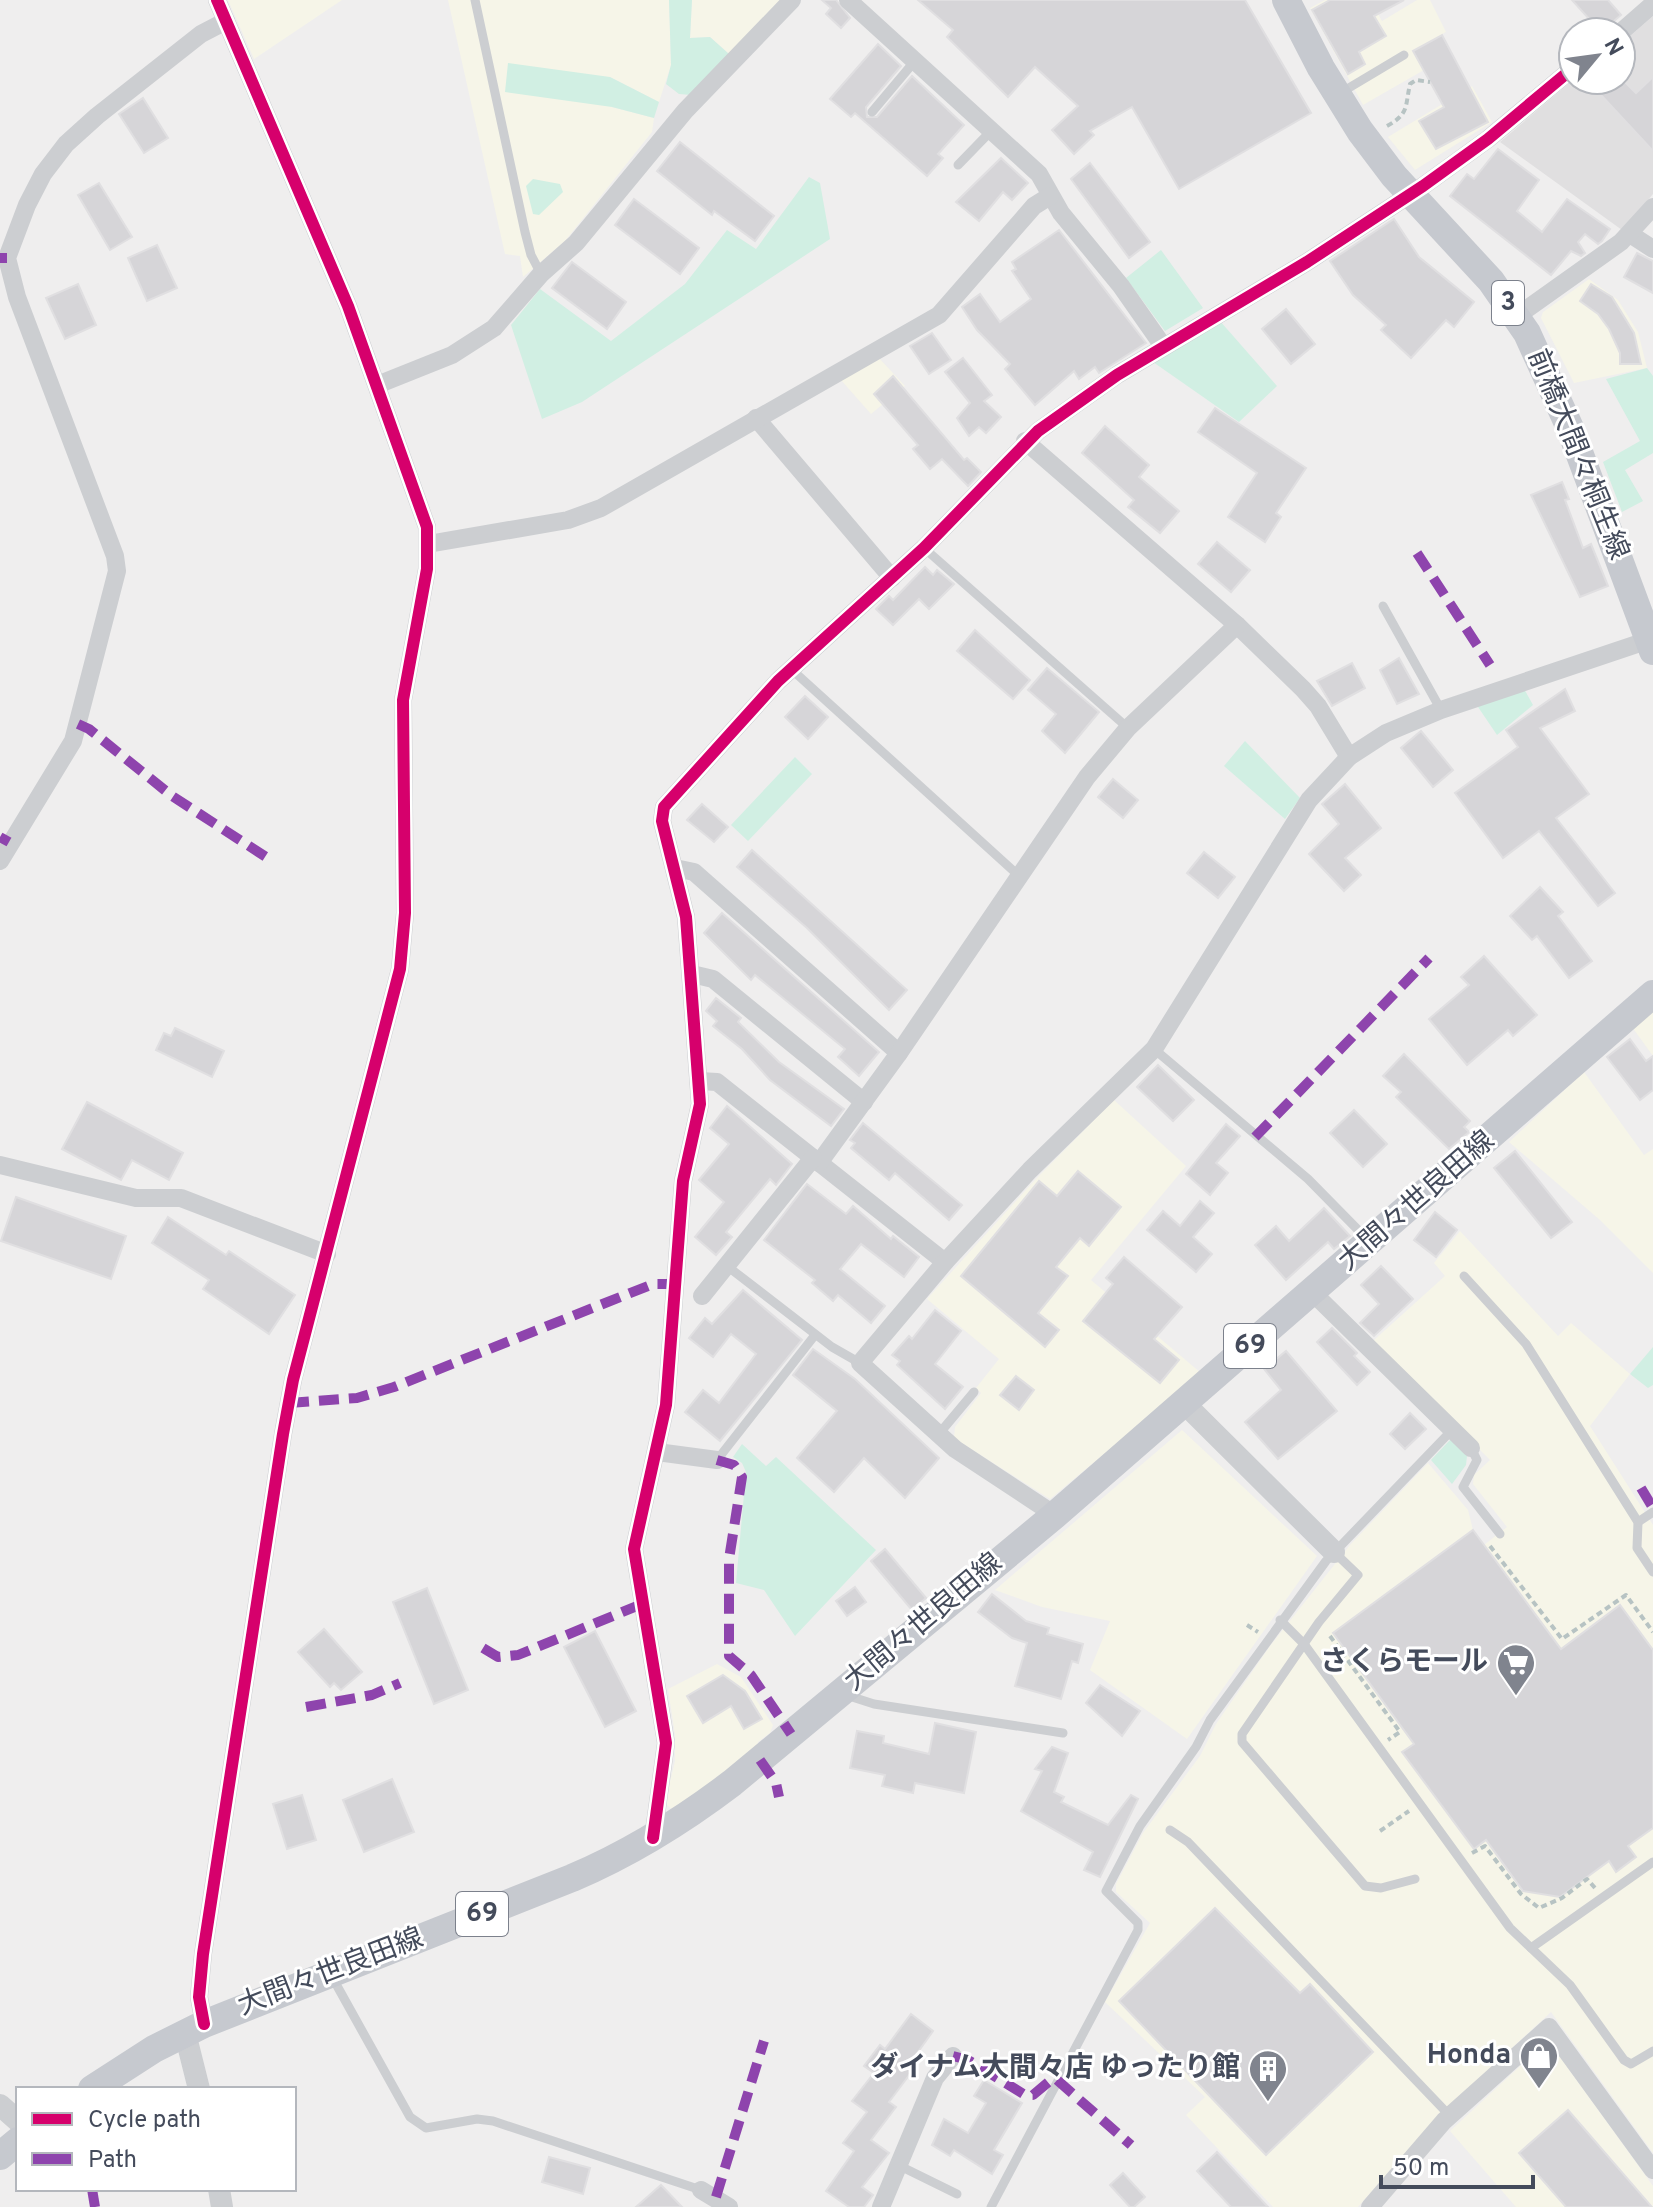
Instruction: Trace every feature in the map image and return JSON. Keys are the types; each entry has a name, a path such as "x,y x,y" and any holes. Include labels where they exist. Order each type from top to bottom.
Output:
{"main road":[{"name":"前橋大間々桐生線","path":"1286,0 1336,95 1360,131 1410,194 1491,281 1517,316 1570,428 1651,645"},
{"name":"大間々世良田線","path":"95,2087 194,2028 572,1878 653,1838 732,1783 1055,1515 1653,994"},
{"path":"0,2156 16,2143"}],"street":[{"path":"199,2087 194,2028 203,1954 293,1380 400,969 405,913 403,700 428,544 422,508 377,385 316,228 217,0"},
{"path":"377,385 452,355 483,337 541,274 576,243 685,111 792,0"},
{"path":"848,0 1039,174 1050,196 1121,286 1163,346"},
{"path":"1637,18 1653,4"},
{"path":"0,861 73,741 117,571 115,556 17,297 7,258 11,242 43,174 66,144 201,34 226,21"},
{"path":"653,1838 666,1743 634,1549 657,1452 674,1335 683,1181 699,1114 700,1081 695,1055 686,917 662,821 664,807 790,668 924,548 1025,441 1163,346 1307,262 1410,194 1488,139 1557,79"},
{"path":"428,544 585,515 947,309 1034,206 1050,196"},
{"path":"1517,316 1630,234 1653,207"},
{"path":"1630,234 1653,249"},
{"path":"756,418 892,578"},
{"path":"1025,441 1237,625 1312,698 1349,757"},
{"path":"702,1296 864,1102 1087,777 1128,728 1237,625"},
{"path":"1055,1515 938,1435 860,1363 945,1262 1030,1170 1154,1049 1309,800 1349,757 1386,733 1441,710 1651,645"},
{"path":"675,868 694,872 899,1053"},
{"path":"692,974 713,979 864,1102"},
{"path":"700,1081 717,1082 945,1262"},
{"path":"0,1165 136,1198 181,1198 327,1254"},
{"path":"1296,1302 1453,1429 1471,1448"},
{"path":"1184,1403 1334,1552"},
{"path":"657,1452 717,1460"},
{"path":"1370,2207 1450,2116 1549,2027 1653,2170"},
{"path":"881,2207 935,2078 953,2056"},
{"path":"0,2105 16,2119"}],"lane":[{"path":"475,0 528,243 541,274"},
{"path":"1336,95 1404,55"},
{"path":"872,112 914,62"},
{"path":"958,165 992,130"},
{"path":"924,548 1128,728"},
{"path":"1383,606 1441,710"},
{"path":"790,668 1018,875"},
{"path":"1154,1049 1317,1187 1370,1243"},
{"path":"727,1266 815,1335 860,1363"},
{"path":"1464,1276 1526,1344 1638,1522 1637,1548 1653,1572"},
{"path":"717,1460 815,1335"},
{"path":"938,1435 974,1392"},
{"path":"991,2207 1138,1930 1138,1923 1106,1891 1140,1826 1280,1620 1334,1552 1453,1429"},
{"path":"1471,1448 1477,1460 1463,1487 1500,1534"},
{"path":"1638,1522 1653,1512"},
{"path":"1334,1552 1358,1575 1304,1644 1242,1734 1242,1742 1365,1886 1381,1888 1415,1879"},
{"path":"1280,1620 1304,1644 1510,1928 1570,1985 1624,2060 1631,2064 1639,2062 1653,2051"},
{"path":"843,1691 855,1700 874,1704 1063,1733"},
{"path":"1170,1830 1188,1842 1450,2116"},
{"path":"1531,1948 1653,1862"},
{"path":"330,1972 410,2117 419,2126 426,2128 477,2119 493,2121 713,2200"},
{"path":"900,2166 957,2194"}],"path":[{"path":"1381,129 1403,117 1408,109 1410,84 1416,80 1430,82"},
{"path":"1488,1543 1562,1639 1626,1595 1653,1632"},
{"path":"1247,1625 1258,1632"},
{"path":"1330,1636 1400,1732 1388,1740 1396,1751"},
{"path":"1464,1842 1473,1854 1485,1846 1521,1894 1539,1908 1562,1898 1587,1879 1596,1889 1607,1882"}],"shaded area":[{"path":"228,0 342,0 254,59"},
{"path":"448,0 669,0 671,65 659,102 610,77 612,107 654,118 652,132 565,241 523,277 520,256 505,254"},
{"path":"692,0 780,0 729,54 710,37 690,38"},
{"path":"1325,0 1370,0 1382,21 1417,0 1430,0 1446,32 1413,51 1424,70 1363,105 1310,8"},
{"path":"1653,16 1653,194 1622,230 1500,142 1557,94 1557,96 1637,96 1637,30"},
{"path":"1472,86 1492,122 1415,170 1388,137"},
{"path":"1589,279 1618,300 1638,332 1647,368 1574,383 1541,318 1543,312"},
{"path":"879,358 905,386 871,414 840,379"},
{"path":"1653,1010 1653,1056 1632,1027"},
{"path":"1584,1072 1644,1155 1653,1149 1653,1273 1600,1220 1509,1142"},
{"path":"1114,1100 1186,1166 1091,1280 1201,1373 1050,1499 954,1438 955,1427 981,1393 976,1388 999,1359 927,1299 1034,1181"},
{"path":"1460,1231 1558,1336 1571,1323 1630,1374 1590,1426 1653,1525 1653,2153 1551,2012 1438,2116 1358,2207 1273,2207 1186,2115 1205,2097 1105,2002 1150,1923 1116,1892 1116,1884 1143,1833 1200,1756 1216,1724 1270,1646 1350,1545 1428,1463 1468,1510 1473,1530 1484,1545 1507,1527 1473,1484 1474,1475 1490,1460 1373,1341 1445,1276 1434,1263"},
{"path":"1182,1430 1317,1556 1187,1739 1090,1670 1110,1621 1042,1607 995,1590"},
{"path":"717,1664 741,1677 773,1725 770,1733 758,1742 758,1748 676,1813 665,1803 675,1761 675,1735 668,1689"},
{"name":"Honda","path":"1541,2047 1555,2050 1653,2186 1653,2207 1516,2207 1450,2131"}],"green space":[{"path":"669,0 692,0 690,38 710,37 729,54 691,95 679,94 666,84 671,65"},
{"path":"508,63 610,77 659,102 654,118 612,107 505,92"},
{"path":"809,177 820,183 830,239 582,402 542,419 511,325 540,289 611,341 685,284 727,230 756,249"},
{"path":"533,179 560,184 563,192 539,215 533,214 526,186"},
{"path":"1161,250 1203,308 1165,331 1126,278"},
{"path":"1220,321 1277,386 1239,422 1153,362"},
{"path":"1647,368 1653,376 1653,453 1625,470 1643,501 1622,512 1603,462 1640,441 1606,379"},
{"path":"1523,687 1533,705 1497,735 1476,704"},
{"path":"1245,741 1300,798 1285,819 1224,766"},
{"path":"795,757 812,774 748,841 731,825"},
{"path":"1653,1347 1653,1385 1648,1388 1630,1374"},
{"path":"1451,1439 1467,1456 1466,1465 1452,1484 1431,1460"},
{"path":"742,1444 766,1466 776,1457 876,1550 795,1636 764,1590 736,1583 746,1472 742,1463 733,1457"}],"building":[{"path":"822,0 836,0 850,18 841,28 826,14 831,8"},
{"path":"918,0 1245,0 1311,113 1179,189 1132,107 1090,131 1094,135 1074,154 1052,130 1078,106 1035,67 1008,97 947,37 953,30"},
{"path":"1330,0 1404,0 1374,16 1386,36 1359,52 1365,64 1348,74 1312,10"},
{"path":"1572,0 1608,0 1621,15 1620,16 1586,16"},
{"path":"1442,35 1488,122 1436,149 1419,121 1444,107 1413,51"},
{"path":"878,44 901,66 866,107 867,117 877,117 912,76 964,125 938,154 943,158 927,176 855,113 851,117 830,99"},
{"path":"1653,77 1653,151 1602,96 1637,96 1637,92"},
{"path":"143,98 168,138 144,153 119,114"},
{"path":"680,142 774,216 755,241 714,211 712,215 657,171"},
{"path":"1498,149 1539,180 1517,211 1542,232 1567,199 1610,229 1602,241 1598,244 1585,234 1578,242 1585,253 1581,256 1571,251 1551,275 1450,196 1467,174 1474,179"},
{"path":"1001,158 1028,183 1012,200 1003,192 979,221 956,202"},
{"path":"1090,163 1150,242 1129,258 1071,179"},
{"path":"99,183 132,237 110,250 78,195"},
{"path":"634,199 699,248 680,274 615,225"},
{"path":"1394,219 1419,257 1474,302 1454,327 1446,320 1411,358 1381,330 1386,325 1353,295 1330,261"},
{"path":"1059,230 1146,343 1099,373 1095,367 1079,379 1074,371 1035,405 1005,369 1010,364 977,330 962,307 980,294 1000,322 1031,299 1012,271 1016,269 1012,262"},
{"path":"157,245 177,288 147,301 128,258"},
{"path":"1637,253 1653,261 1653,293 1624,277"},
{"path":"572,262 626,302 607,329 552,288"},
{"path":"78,284 96,325 65,339 46,298"},
{"path":"1591,284 1612,297 1634,333 1641,364 1620,364 1620,353 1609,329 1598,314 1580,301"},
{"path":"1286,309 1315,344 1291,364 1262,329"},
{"path":"932,333 951,360 929,374 910,346"},
{"path":"963,358 992,395 984,401 1001,417 986,433 979,427 969,436 957,418 970,403 945,372"},
{"path":"893,376 964,460 967,458 981,472 968,486 942,459 930,469 913,449 918,445 874,394"},
{"path":"1215,408 1306,468 1276,513 1281,517 1265,542 1228,517 1257,473 1198,432"},
{"path":"1105,426 1149,465 1139,477 1179,511 1160,533 1128,507 1134,500 1082,453"},
{"path":"1562,482 1569,499 1565,500 1583,548 1591,544 1608,586 1580,597 1531,495"},
{"path":"1217,542 1250,570 1231,592 1198,564"},
{"path":"925,567 933,575 937,570 954,584 929,609 919,599 893,625 876,609 889,596 893,600"},
{"path":"975,630 1030,680 1013,699 957,651"},
{"path":"1399,658 1419,694 1397,704 1380,670"},
{"path":"1352,663 1365,688 1332,706 1317,681"},
{"path":"1047,668 1099,712 1065,753 1042,731 1056,714 1028,690"},
{"path":"1565,689 1575,711 1540,728 1589,794 1556,818 1615,893 1598,906 1539,831 1503,858 1455,793 1518,747 1506,730"},
{"path":"805,696 828,717 808,739 785,717"},
{"path":"1421,731 1453,770 1433,787 1401,748"},
{"path":"1113,779 1138,800 1123,818 1098,797"},
{"path":"1345,784 1381,828 1345,858 1361,875 1344,891 1309,854 1339,824 1322,804"},
{"path":"702,804 728,827 714,842 687,820"},
{"path":"752,850 907,990 889,1010 807,928 737,867"},
{"path":"1204,852 1235,877 1218,898 1187,873"},
{"path":"1540,887 1563,912 1558,916 1592,961 1569,978 1537,936 1532,940 1510,916"},
{"path":"722,913 879,1052 859,1076 838,1057 845,1049 755,975 751,980 704,933"},
{"path":"1484,956 1537,1015 1513,1036 1508,1030 1467,1065 1429,1019 1469,985 1461,977"},
{"path":"716,998 741,1018 738,1022 779,1062 844,1109 831,1126 770,1080 742,1049 713,1026 717,1021 706,1011"},
{"path":"175,1028 224,1051 212,1077 156,1050 164,1033 171,1036"},
{"path":"1630,1039 1646,1061 1653,1056 1653,1090 1640,1100 1607,1057"},
{"path":"1404,1054 1470,1121 1464,1127 1469,1132 1449,1149 1396,1097 1401,1092 1383,1076"},
{"path":"1158,1065 1194,1100 1173,1121 1137,1087"},
{"path":"87,1102 183,1153 169,1180 132,1160 121,1180 62,1149"},
{"path":"727,1106 792,1164 776,1185 770,1179 726,1232 732,1237 716,1255 695,1237 724,1202 699,1180 729,1144 710,1128"},
{"path":"1354,1110 1387,1144 1363,1167 1330,1133"},
{"path":"863,1123 962,1205 949,1220 895,1173 889,1180 851,1148 855,1143 850,1140"},
{"path":"1226,1124 1240,1136 1216,1163 1228,1173 1210,1195 1186,1174"},
{"path":"1515,1151 1572,1222 1551,1238 1494,1168"},
{"path":"1078,1171 1121,1207 1089,1246 1080,1238 1056,1267 1068,1276 1038,1313 1059,1330 1045,1347 961,1276 1039,1181 1057,1196"},
{"path":"807,1184 846,1214 853,1206 891,1239 893,1236 919,1257 904,1277 861,1244 840,1269 885,1306 871,1323 838,1295 833,1301 812,1283 815,1280 764,1240"},
{"path":"16,1197 126,1236 111,1279 1,1241"},
{"path":"1200,1201 1214,1213 1193,1237 1212,1254 1196,1272 1147,1230 1163,1211 1180,1226"},
{"path":"1324,1208 1350,1236 1334,1249 1328,1242 1286,1280 1255,1245 1276,1226 1289,1241"},
{"path":"1435,1212 1457,1230 1436,1257 1414,1240"},
{"path":"168,1217 226,1255 229,1251 295,1295 269,1334 203,1289 209,1280 152,1243"},
{"path":"1124,1257 1182,1307 1154,1339 1179,1360 1160,1383 1083,1321 1113,1284 1106,1278"},
{"path":"1381,1266 1413,1299 1374,1336 1360,1323 1379,1304 1361,1285"},
{"path":"743,1290 802,1340 720,1441 685,1412 703,1390 719,1403 756,1354 731,1334 713,1357 689,1338 705,1318 712,1324"},
{"path":"935,1310 961,1331 935,1364 963,1387 945,1409 897,1365 900,1361 892,1355 909,1336 912,1339"},
{"path":"1332,1328 1357,1353 1354,1356 1370,1372 1357,1385 1317,1342"},
{"path":"813,1349 855,1379 939,1458 905,1498 864,1458 834,1492 797,1458 837,1411 793,1375"},
{"path":"1286,1351 1337,1411 1278,1459 1245,1422 1281,1390 1264,1369"},
{"path":"1016,1376 1034,1390 1019,1410 1000,1395"},
{"path":"1410,1413 1426,1429 1405,1449 1390,1434"},
{"name":"さくらモール","path":"1473,1530 1561,1649 1620,1605 1653,1650 1653,1828 1628,1846 1636,1857 1616,1872 1609,1861 1560,1897 1523,1891 1486,1840 1474,1849 1402,1752 1414,1744 1333,1633"},
{"path":"885,1549 926,1598 912,1610 871,1561"},
{"path":"855,1587 866,1602 847,1616 836,1601"},
{"path":"427,1588 468,1690 434,1704 393,1602"},
{"path":"992,1594 1026,1621 1049,1628 1047,1634 1083,1644 1078,1663 1072,1661 1061,1699 1015,1686 1027,1643 1012,1638 978,1612"},
{"path":"324,1629 362,1672 341,1690 334,1683 330,1687 298,1652"},
{"path":"595,1631 636,1711 605,1727 564,1647"},
{"path":"723,1675 745,1691 762,1719 744,1729 731,1706 703,1723 687,1696"},
{"path":"1100,1685 1140,1711 1122,1736 1086,1703"},
{"path":"935,1723 976,1732 964,1793 915,1783 913,1793 882,1786 885,1775 850,1768 857,1731 884,1736 883,1743 929,1754"},
{"path":"1052,1747 1068,1753 1054,1792 1064,1797 1061,1802 1108,1825 1131,1795 1138,1799 1100,1877 1084,1870 1093,1852 1021,1811 1042,1771 1035,1769"},
{"path":"392,1779 414,1832 364,1852 343,1800"},
{"path":"302,1795 316,1840 287,1849 273,1804"},
{"name":"ダイナム大間々店 ゆったり館","path":"1215,1908 1300,1993 1310,1984 1373,2052 1266,2155 1119,2001"},
{"path":"911,2014 933,2031 908,2066 913,2070 889,2102 896,2107 871,2140 889,2153 862,2187 873,2195 864,2207 849,2207 826,2191 854,2151 843,2143 867,2112 852,2101 874,2073 864,2066 880,2045 885,2049"},
{"path":"984,2080 1022,2103 994,2150 1003,2155 992,2174 954,2150 950,2156 932,2145 944,2119 968,2133 986,2103 974,2096"},
{"path":"1568,2110 1652,2207 1566,2207 1519,2153"},
{"path":"1217,2152 1268,2207 1231,2207 1197,2171"},
{"path":"549,2157 590,2168 583,2194 542,2182"},
{"path":"1123,2173 1145,2197 1134,2207 1130,2207 1110,2185"},
{"path":"661,2185 682,2207 636,2207"}],"marked path":[{"path":"0,258 7,258"},
{"path":"1417,553 1490,665"},
{"path":"78,724 89,729 172,796 266,857"},
{"path":"0,837 9,842"},
{"path":"1255,1137 1429,958"},
{"path":"289,1403 357,1398 394,1387 653,1284 678,1284"},
{"path":"717,1460 734,1465 742,1477 729,1559 729,1656 751,1675 791,1734"},
{"path":"1641,1488 1653,1508"},
{"path":"483,1648 498,1657 518,1655 642,1604"},
{"path":"306,1707 372,1695 400,1683"},
{"path":"760,1760 776,1783 779,1797"},
{"path":"716,2197 764,2041"},
{"path":"953,2056 968,2060 1025,2095 1033,2095 1051,2080 1057,2080 1131,2145"},
{"path":"92,2191 95,2207"}],"cycle path":[{"path":"204,2024 199,1997 203,1954 293,1380 400,969 405,913 403,700 427,569 427,527 348,306 217,0"},
{"path":"653,1838 666,1743 634,1549 666,1405 683,1181 700,1104 686,917 662,821 664,807 778,681 924,548 1038,431 1117,375 1307,262 1423,186 1488,139 1557,81"}],"place":[{"name":"さくらモール","path":"1516,1697"},
{"name":"Honda","path":"1539,2090"},
{"name":"ダイナム大間々店 ゆったり館","path":"1268,2103"}]}
